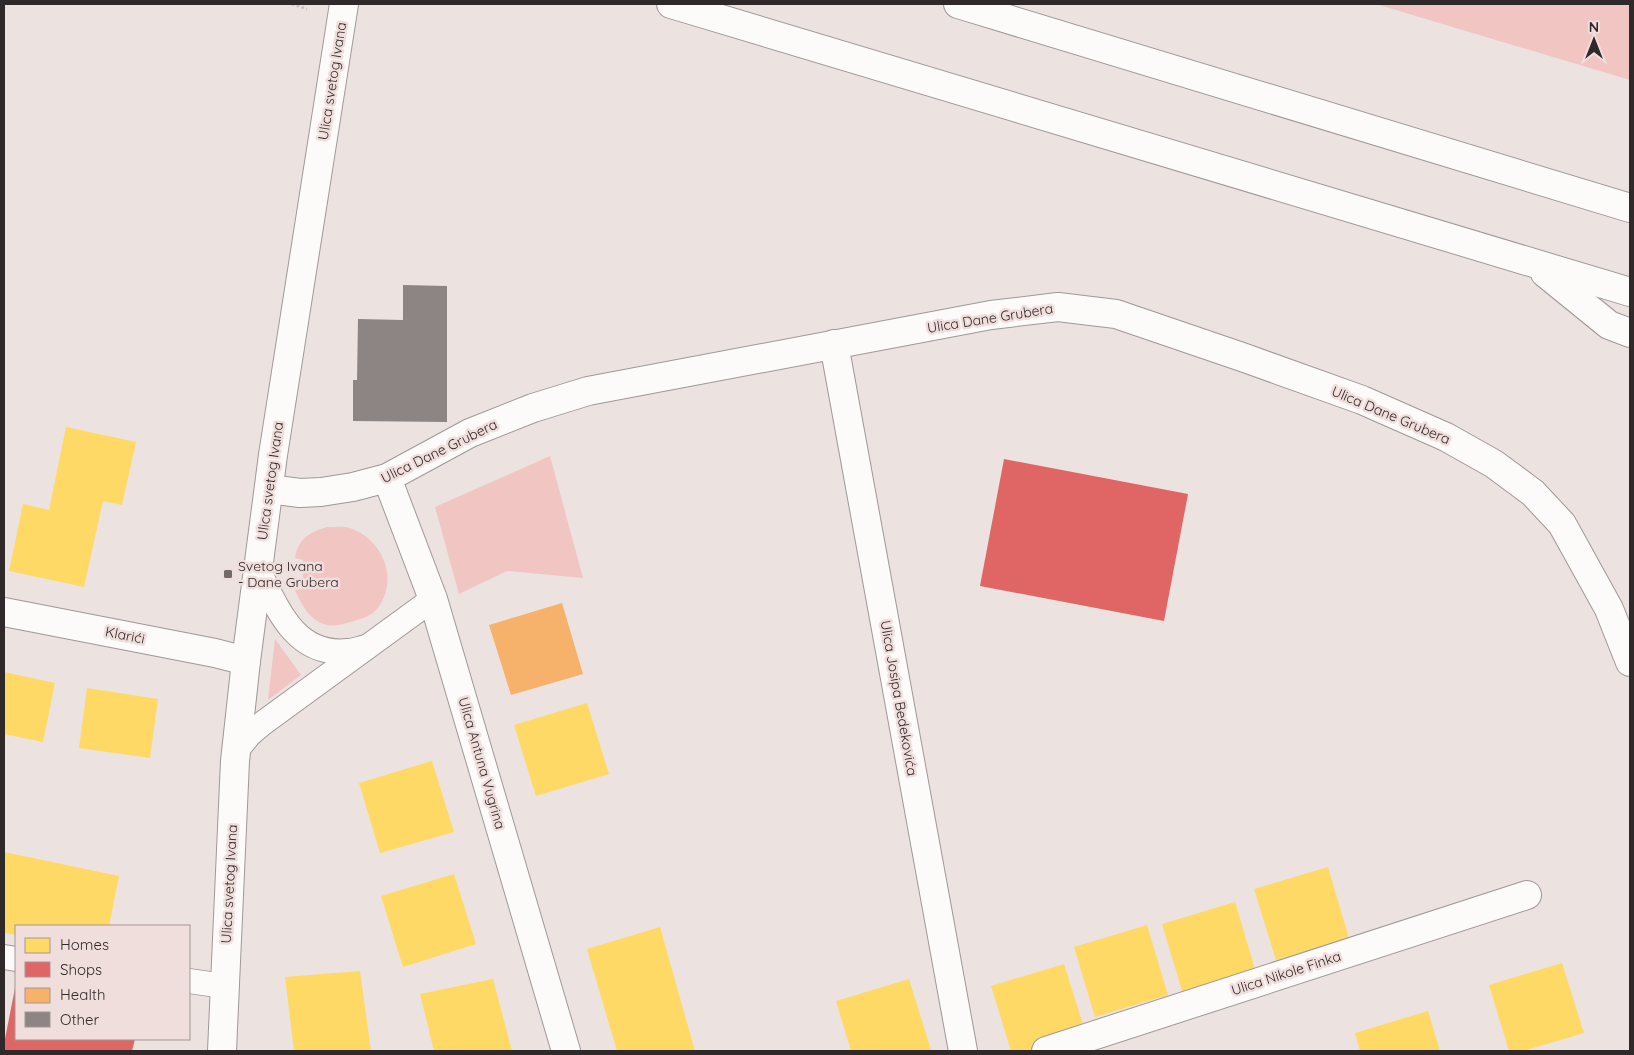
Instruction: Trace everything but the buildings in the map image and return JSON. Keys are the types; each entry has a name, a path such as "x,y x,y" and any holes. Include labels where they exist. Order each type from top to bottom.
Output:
{"main road":[{"name":"Ulica svetog Ivana","path":"222,1051 236,751 246,661 269,490 344,4"},
{"path":"670,4 1630,292"},
{"path":"958,4 1630,208"},
{"path":"1534,264 1609,325 1630,333"},
{"name":"Ulica Dane Grubera","path":"269,490 300,493 321,492 353,487 387,478 470,432 533,408 588,391 991,315 1058,307 1116,314 1362,400 1446,437 1494,464 1533,493 1562,524 1609,609 1630,662"},
{"name":"Ulica Josipa Bedekovića","path":"834,344 963,1051"},
{"name":"Ulica Antuna Vugrina","path":"387,478 433,598 566,1051"},
{"name":"Klarići","path":"4,612 215,653 246,661"},
{"name":"Ulica Nikole Finka","path":"1046,1051 1526,895"}],"lane":[{"path":"258,569 274,602 290,627 306,643 326,651 347,651 369,646"},
{"path":"236,751 249,735 263,723 433,598"},
{"path":"190,981 224,986"}],"path":[{"path":"292,4 307,9"}],"shaded area":[{"path":"1376,4 1630,4 1630,80"},
{"path":"550,456 583,578 507,571 459,594 435,507"},
{"path":"327,527 350,528 370,540 383,559 388,581 381,603 373,613 359,620 333,626 321,623 311,616 303,606 295,590 303,589 303,560 295,558 299,546 310,534"},
{"path":"275,639 301,675 268,700"}],"place":[{"name":"Svetog Ivana - Dane Grubera","path":"228,574"}]}
